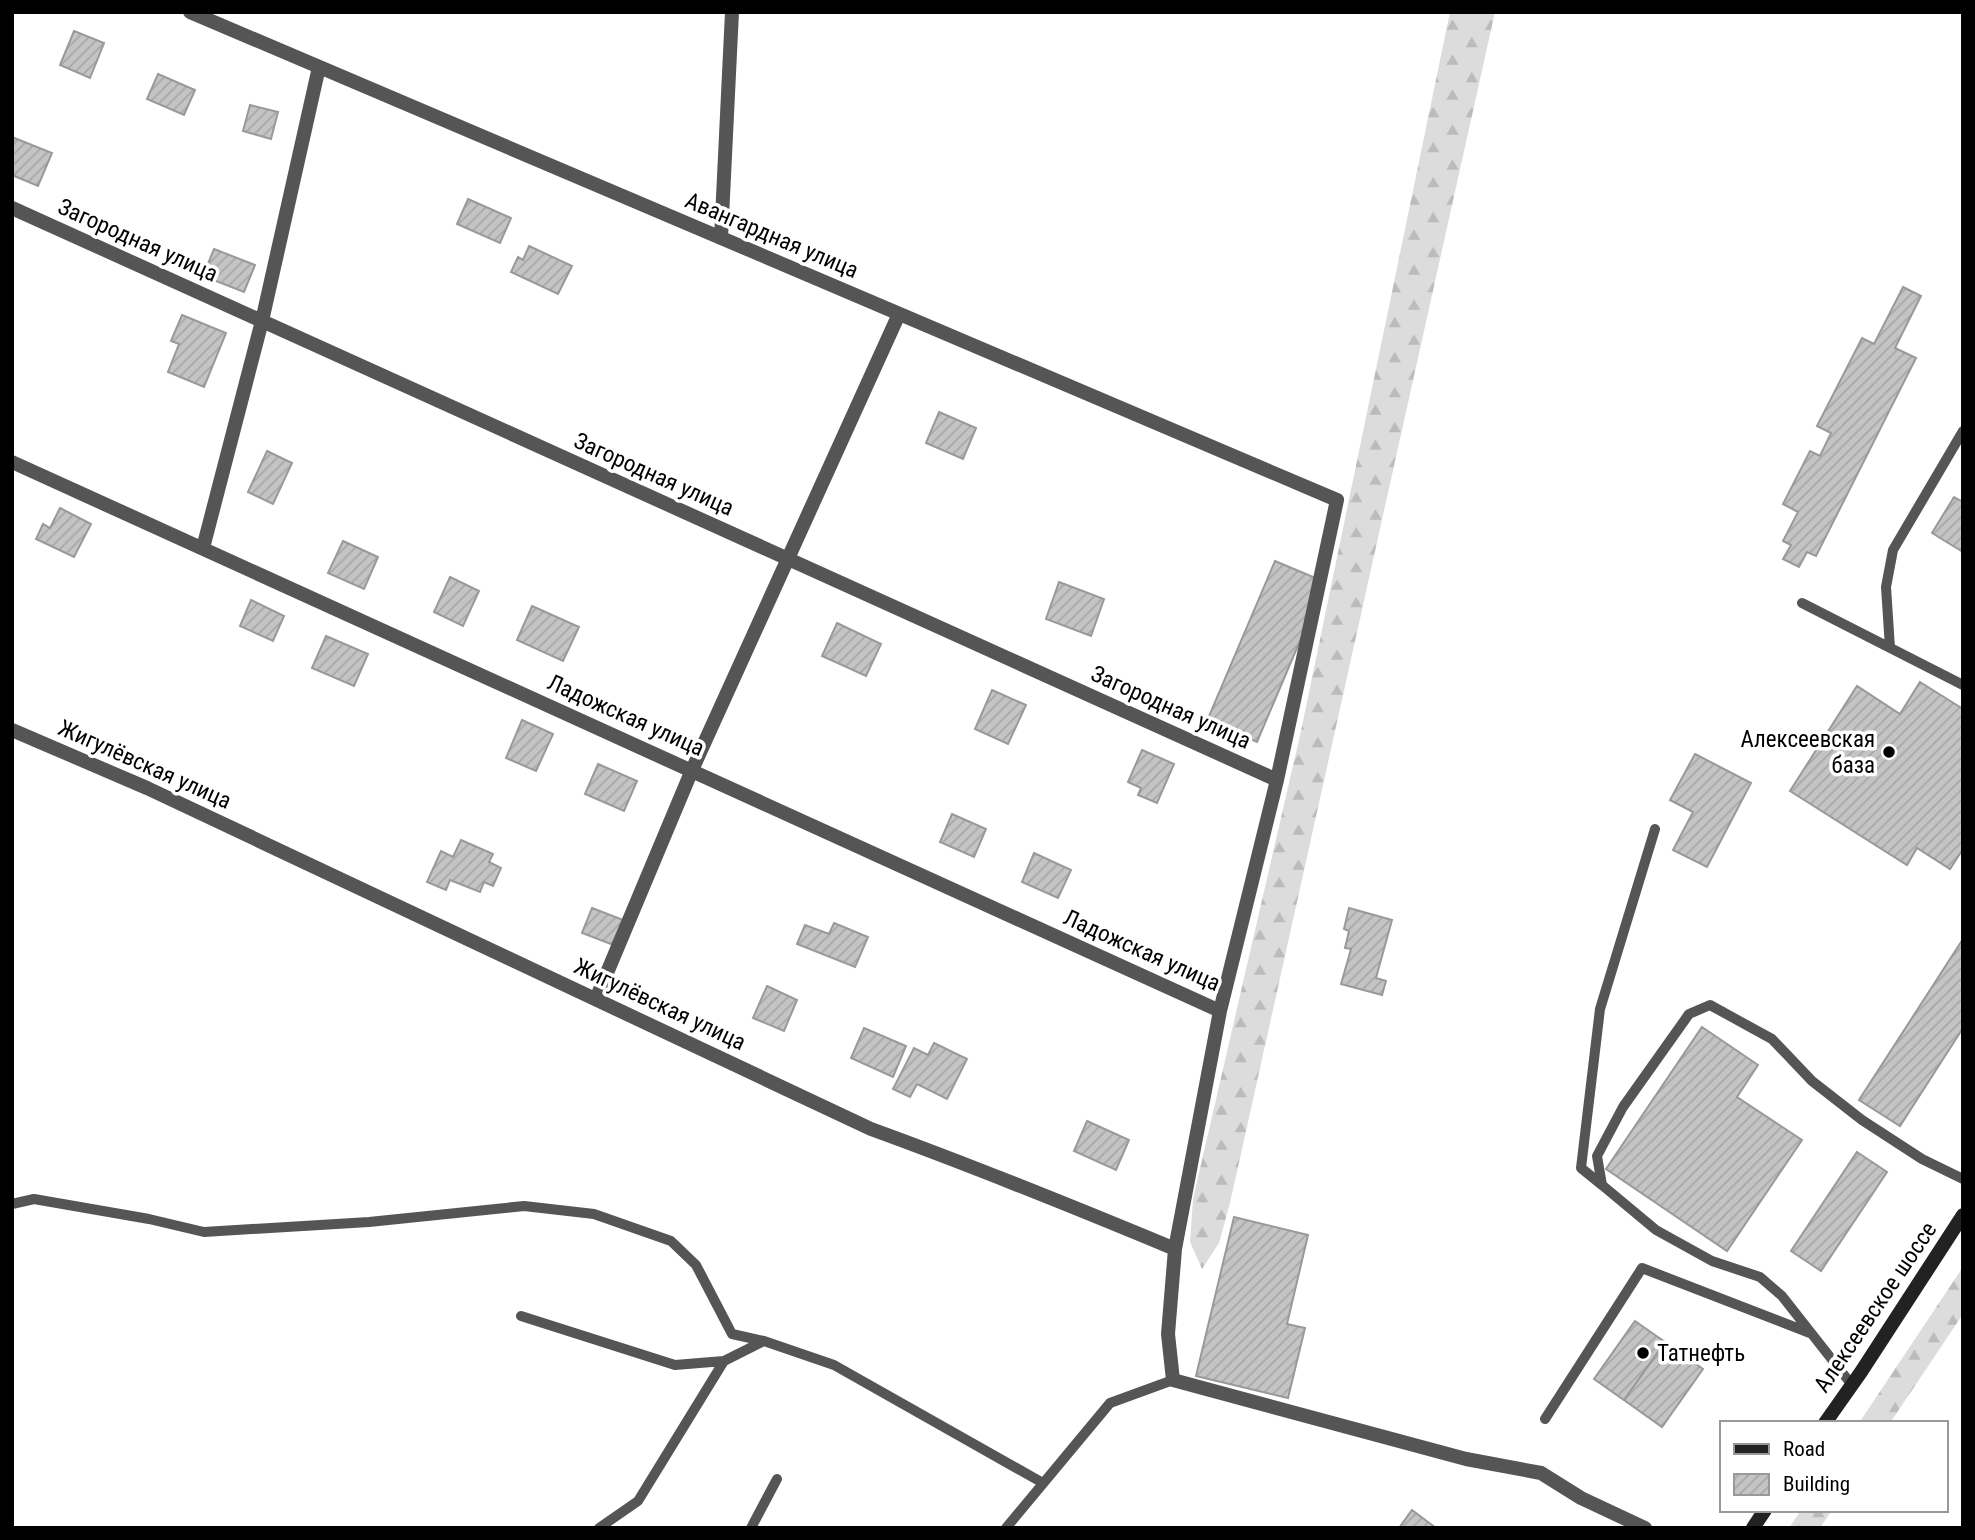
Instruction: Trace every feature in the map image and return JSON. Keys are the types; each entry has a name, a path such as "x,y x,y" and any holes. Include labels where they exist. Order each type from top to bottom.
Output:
{"street":[{"name":"Авангардная улица","path":"190,12 1337,500 1278,780"},
{"path":"721,238 732,12"},
{"path":"202,548 262,321 319,67"},
{"name":"Загородная улица","path":"12,208 1278,780"},
{"path":"596,999 692,770 900,314"},
{"name":"Ладожская улица","path":"12,462 1220,1011"},
{"name":"Жигулёвская улица","path":"12,730 147,788 870,1129 990,1172 1047,1198 1175,1249"},
{"path":"1278,780 1220,1011 1175,1249 1168,1334 1173,1380 1465,1459 1541,1473 1581,1498 1646,1528"},
{"name":"Алексеевское шоссе","path":"1826,1421 1963,1215"},
{"path":"1753,1528 1764,1512"}],"lane":[{"path":"1890,648 1886,587 1893,550 1963,430"},
{"path":"1802,603 1963,685"},
{"path":"1655,829 1600,1009 1581,1168 1656,1230 1712,1261 1760,1277 1782,1296 1852,1385"},
{"path":"1602,1185 1597,1156 1623,1107 1689,1014 1710,1005 1772,1039 1812,1081 1862,1120 1922,1159 1963,1179"},
{"path":"12,1204 34,1199 204,1231 369,1222 524,1206 594,1214 671,1241 696,1265 732,1334 764,1341 834,1366 1043,1483"},
{"path":"1545,1419 1642,1268 1810,1333"},
{"path":"521,1317 675,1364 724,1361 764,1341"},
{"path":"599,1528 638,1501 724,1361"},
{"path":"1006,1528 1110,1403 1173,1380"},
{"path":"751,1528 778,1479"}],"green space":[{"path":"1450,12 1495,12 1230,1203 1219,1243 1202,1269 1190,1242 1193,1199 1301,731"},
{"path":"1963,1267 1963,1314 1891,1421 1860,1421"},
{"path":"1800,1512 1831,1512 1820,1528 1789,1528"}],"building":[{"path":"74,31 104,43 90,78 60,65"},
{"path":"158,74 195,90 184,115 147,99"},
{"path":"250,105 278,112 271,139 243,131"},
{"path":"12,137 52,153 38,186 12,175"},
{"path":"468,199 511,218 500,243 457,224"},
{"path":"529,246 572,266 558,294 511,272 518,257 523,260"},
{"path":"214,249 255,265 244,292 203,276"},
{"path":"1903,287 1921,296 1895,348 1916,358 1816,556 1807,552 1799,567 1783,559 1791,545 1783,541 1798,512 1783,504 1810,451 1820,456 1831,433 1817,426 1862,338 1874,344"},
{"path":"182,315 226,333 204,387 168,372 179,344 171,341"},
{"path":"939,412 976,428 963,459 926,443"},
{"path":"267,451 292,463 273,504 248,492"},
{"path":"1954,497 1963,502 1963,552 1932,533"},
{"path":"60,508 91,524 74,557 36,539 43,524 50,528"},
{"path":"343,541 378,557 364,589 328,573"},
{"path":"1275,561 1325,582 1257,742 1207,721"},
{"path":"450,577 479,591 463,626 434,612"},
{"path":"1059,582 1104,599 1091,636 1046,619"},
{"path":"251,600 284,616 273,641 240,626"},
{"path":"532,606 579,627 563,661 517,640"},
{"path":"837,623 881,644 866,676 822,656"},
{"path":"326,636 368,654 354,686 312,668"},
{"name":"Алексеевская база","path":"1920,682 1963,709 1963,849 1950,869 1917,848 1907,865 1790,791 1857,686 1900,714"},
{"path":"992,690 1026,705 1008,744 975,729"},
{"path":"522,720 553,734 536,771 506,758"},
{"path":"1142,750 1174,764 1157,803 1138,795 1141,788 1128,782"},
{"path":"1695,754 1751,783 1707,867 1673,850 1693,812 1670,800"},
{"path":"598,764 637,781 624,811 585,794"},
{"path":"952,814 986,829 974,857 940,842"},
{"path":"461,840 493,854 489,862 501,868 493,886 484,882 480,892 450,880 446,890 427,882 441,851 453,857"},
{"path":"1034,853 1071,870 1058,898 1022,882"},
{"path":"592,908 626,921 616,946 582,933"},
{"path":"1349,908 1392,920 1376,978 1386,981 1382,995 1341,984 1351,949 1345,948 1349,931 1344,929"},
{"path":"834,923 868,937 855,967 797,944 805,925 829,934"},
{"path":"1963,939 1963,1028 1900,1126 1859,1100"},
{"path":"767,986 797,1000 784,1031 753,1018"},
{"path":"1702,1027 1758,1065 1737,1097 1802,1140 1727,1251 1606,1169"},
{"path":"864,1028 906,1046 893,1077 851,1058"},
{"path":"934,1043 967,1059 947,1099 917,1084 910,1097 893,1089 914,1048 928,1055"},
{"path":"1087,1121 1129,1140 1116,1170 1074,1151"},
{"path":"1857,1152 1887,1172 1821,1271 1791,1251"},
{"path":"1234,1217 1308,1235 1287,1324 1305,1328 1288,1398 1196,1376"},
{"path":"1635,1321 1665,1342 1624,1400 1594,1379"},
{"path":"1665,1342 1703,1369 1662,1427 1624,1400"},
{"path":"1412,1510 1436,1528 1399,1528"}],"place":[{"name":"Алексеевская база","path":"1889,752"},
{"name":"Татнефть","path":"1643,1353"}]}
